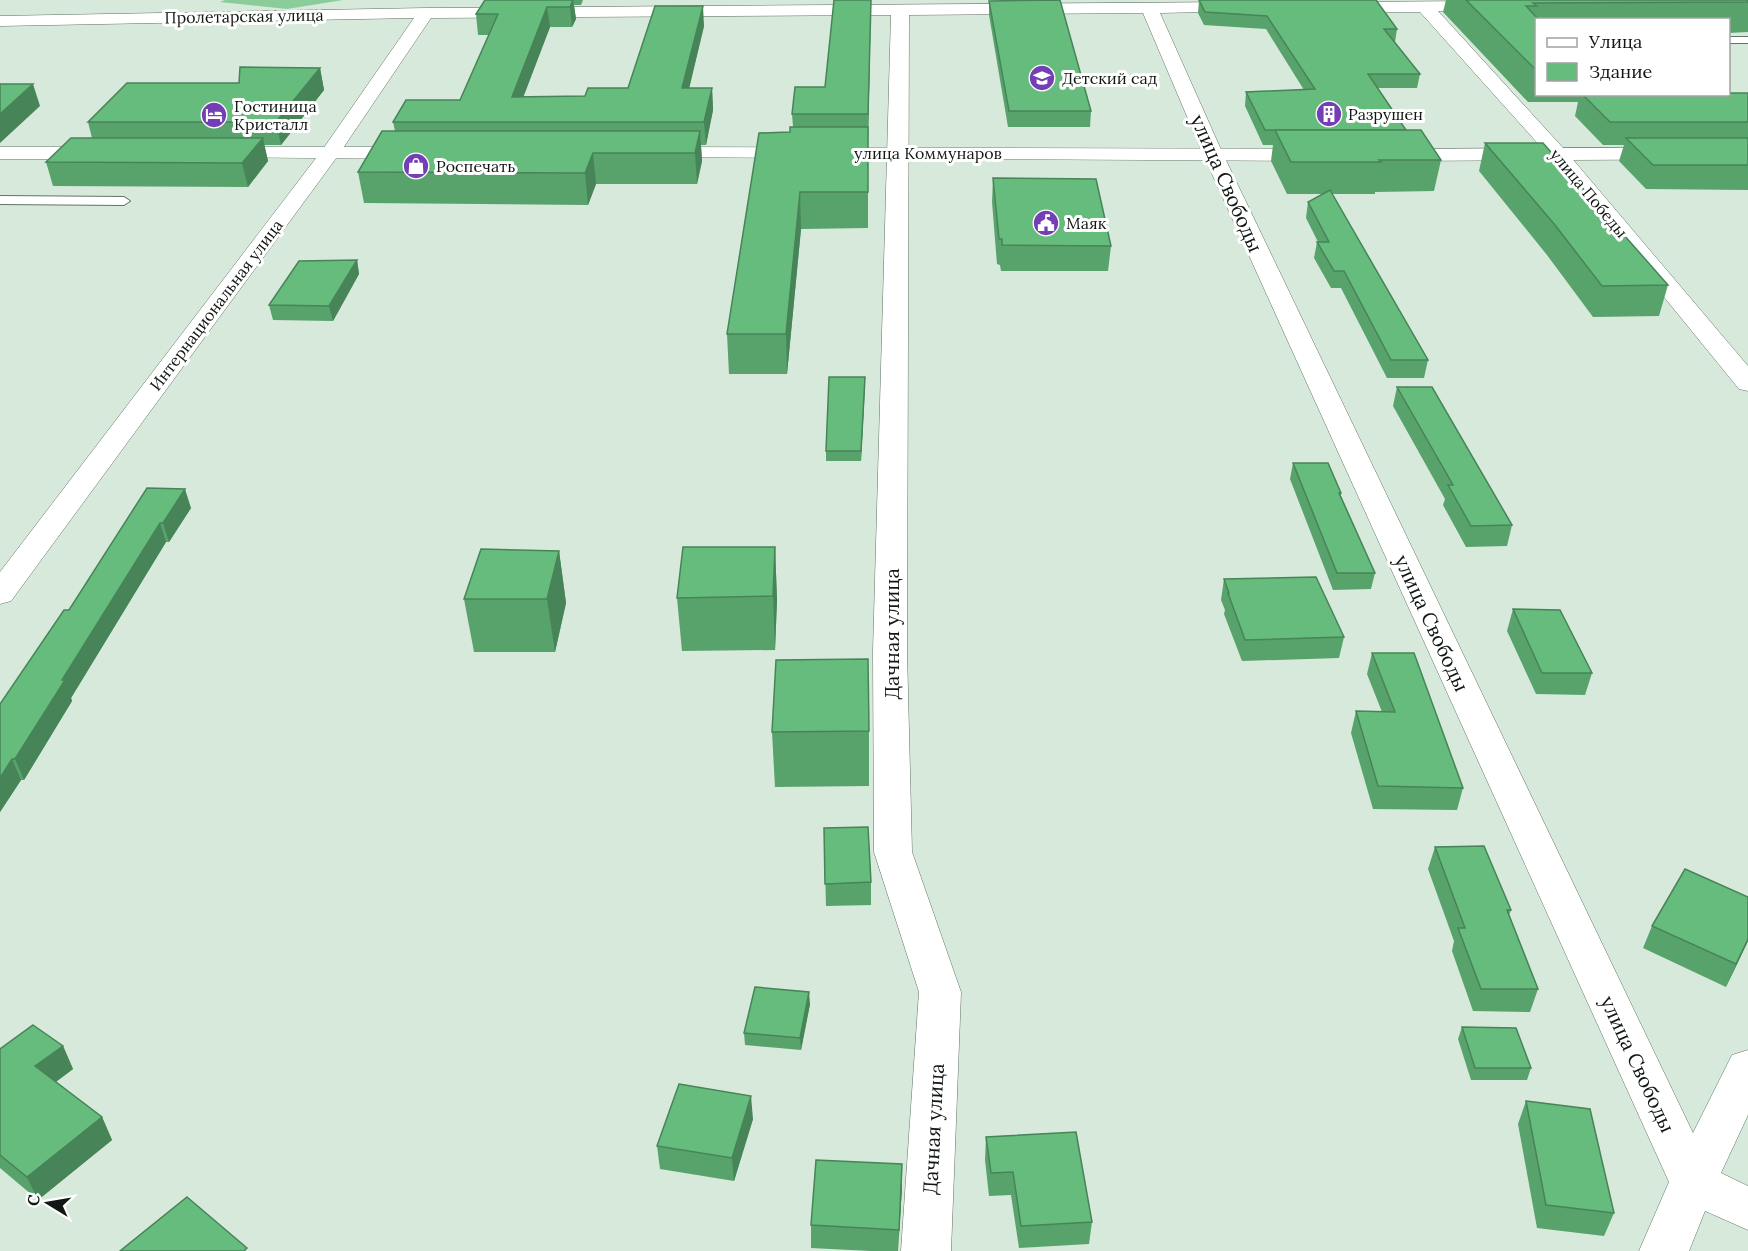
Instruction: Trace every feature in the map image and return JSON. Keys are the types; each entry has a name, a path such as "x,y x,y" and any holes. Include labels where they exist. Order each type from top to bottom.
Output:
{"street":[{"path":"1322,7 1508,6"},
{"name":"улица Свободы","path":"1149,7 1213,154 1693,1182"},
{"name":"Пролетарская улица","path":"0,21 426,13 1264,7"},
{"name":"улица Победы","path":"1425,7 1557,153 1748,383"},
{"name":"Дачная улица","path":"900,8 890,651 892,852 940,992 926,1251"},
{"name":"Интернациональная улица","path":"0,594 330,153 426,13"},
{"path":"0,153 118,153"},
{"path":"200,153 437,153"},
{"name":"улица Коммунаров","path":"640,153 1343,155"},
{"path":"1378,155 1748,153"},
{"path":"1664,1251 1693,1182 1748,1068"},
{"path":"1693,1182 1748,1209"}],"lane":[{"path":"1730,40 1748,40"},
{"path":"0,200 124,201"}],"green space":[{"path":"225,0 343,0 287,9 220,2"}],"building":[{"path":"485,0 573,0 570,7 547,7 512,97 585,96 588,88 628,88 655,6 703,6 682,88 712,88 704,122 393,122 406,100 460,100 498,14 476,14"},
{"path":"834,0 871,0 868,114 792,114 795,87 825,87"},
{"path":"1060,0 1091,111 1009,111 989,1"},
{"path":"1199,0 1376,0 1397,29 1384,29 1420,74 1368,74 1406,130 1265,130 1246,92 1315,89 1267,16 1205,12"},
{"path":"1466,0 1748,0 1748,2 1533,3 1537,6 1526,6 1537,18 1535,18 1535,69"},
{"path":"240,67 320,68 276,122 88,122 127,83 239,83"},
{"path":"0,84 33,84 0,114"},
{"path":"1730,93 1748,93 1748,122 1610,122 1584,96 1730,96"},
{"path":"790,127 868,127 868,192 800,192 786,334 727,334 759,133 790,132"},
{"path":"1275,130 1421,130 1441,160 1291,162"},
{"path":"382,131 700,131 695,153 593,153 585,173 358,172"},
{"path":"71,138 263,138 242,163 46,162"},
{"path":"1626,138 1748,138 1748,165 1653,165"},
{"path":"1485,143 1543,143 1668,285 1602,286 1555,225"},
{"path":"993,178 1096,179 1111,246 1002,245 1002,239 999,239"},
{"path":"1330,190 1428,360 1391,360 1344,271 1334,271 1317,242 1329,242 1308,202"},
{"path":"357,260 329,306 269,305 299,261"},
{"path":"829,377 865,377 861,451 826,451"},
{"path":"1397,387 1432,387 1512,525 1471,526 1448,485 1453,485"},
{"path":"1293,463 1328,463 1375,573 1337,573"},
{"path":"147,488 185,489 163,523 160,523 62,680 65,680 15,759 12,759 0,778 0,704 64,610 69,610"},
{"path":"683,547 775,547 773,596 677,598"},
{"path":"481,549 559,551 547,599 464,599"},
{"path":"1316,577 1344,637 1245,640 1224,579"},
{"path":"1513,609 1560,610 1592,673 1542,673"},
{"path":"1372,653 1414,653 1463,788 1378,786 1356,711 1395,712"},
{"path":"868,659 869,731 772,732 776,660"},
{"path":"868,827 871,882 825,884 824,828"},
{"path":"1484,846 1511,910 1507,910 1538,989 1481,989 1458,928 1465,928 1435,847"},
{"path":"1685,869 1748,897 1748,939 1736,964 1652,926"},
{"path":"755,987 809,992 800,1038 744,1033"},
{"path":"33,1025 63,1046 35,1066 102,1117 27,1177 0,1155 0,1049"},
{"path":"1462,1027 1516,1028 1531,1068 1475,1068"},
{"path":"679,1084 751,1096 732,1158 657,1146"},
{"path":"1526,1101 1590,1109 1614,1213 1546,1205"},
{"path":"1076,1132 1092,1222 1021,1226 1013,1172 991,1173 986,1137"},
{"path":"816,1160 902,1164 899,1230 811,1225"},
{"path":"187,1197 247,1248 244,1251 120,1251"}],"place":[{"name":"Детский сад","path":"1042,78"},
{"name":"Разрушен","path":"1329,114"},
{"name":"Гостиница Кристалл","path":"214,115"},
{"name":"Роспечать","path":"416,166"},
{"name":"Маяк","path":"1046,223"}]}
